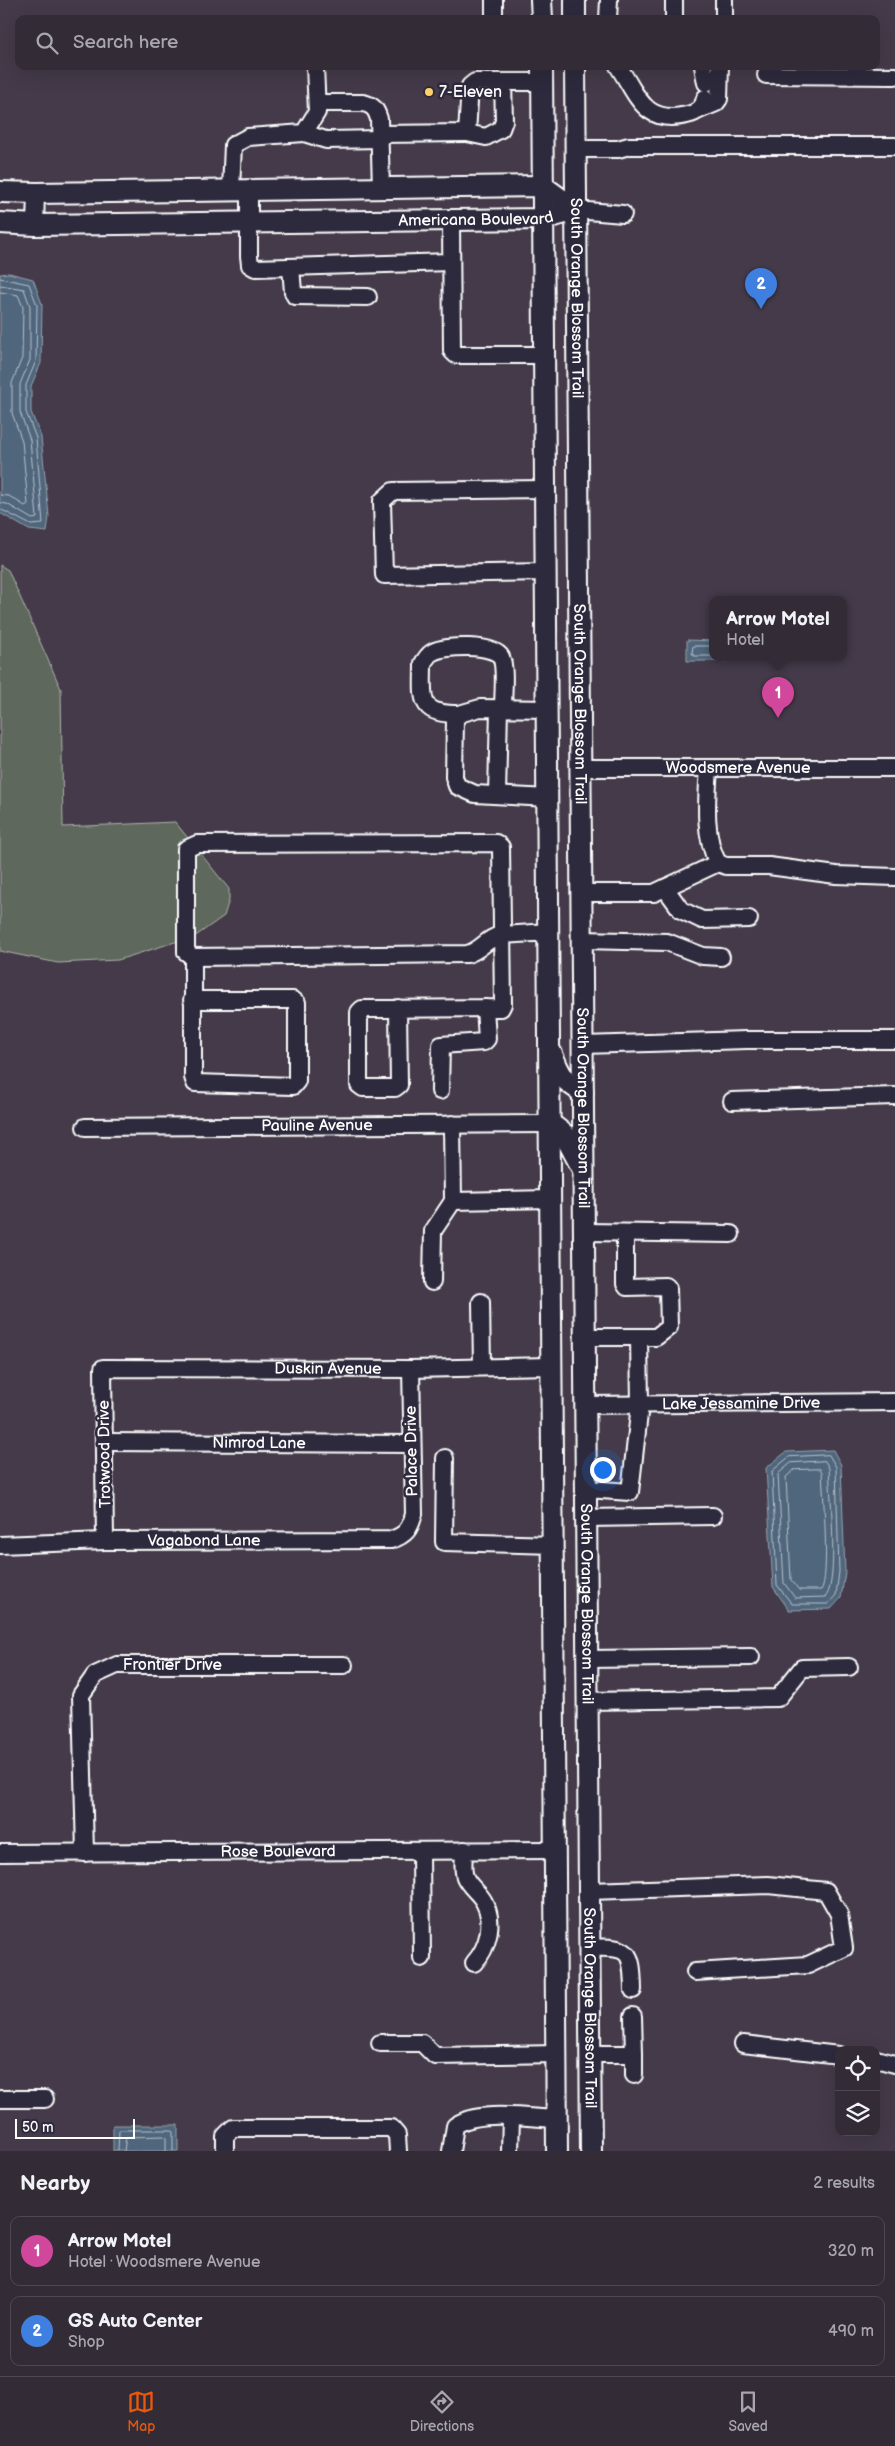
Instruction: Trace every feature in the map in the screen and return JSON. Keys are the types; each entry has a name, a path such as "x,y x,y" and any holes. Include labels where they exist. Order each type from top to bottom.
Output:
{"main road":[{"path":"541,0 542,15"},
{"path":"575,0 575,15"},
{"name":"South Orange Blossom Trail","path":"576,70 591,2151"},
{"name":"South Orange Blossom Trail","path":"542,74 558,2151"},
{"name":"Americana Boulevard","path":"0,192 542,186 576,210"},
{"name":"Americana Boulevard","path":"0,223 36,225 543,219 576,210"},
{"path":"550,1048 558,1069 568,1084 584,1092"},
{"path":"551,1124 564,1134 574,1151 584,1175"},
{"path":"556,1794 561,1812 572,1825 589,1830"}],"street":[{"path":"494,0 494,15"},
{"path":"608,15 609,0"},
{"path":"674,0 674,15"},
{"path":"724,0 724,15"},
{"path":"304,134 317,112 316,70"},
{"path":"620,70 643,106 651,114 664,117 688,115 703,97 703,70"},
{"path":"703,97 716,103 719,99 720,70"},
{"path":"467,133 470,86 476,82 504,82 542,74"},
{"path":"766,75 895,76"},
{"path":"451,262 255,268 250,265 249,222 240,190 233,146 238,141 248,137 272,134 304,134 326,140 467,133 486,137 501,130 504,121 504,82"},
{"path":"317,103 370,105 376,110 379,119 381,188"},
{"path":"576,149 618,149 629,146 895,146"},
{"path":"36,193 36,225"},
{"path":"576,210 623,214"},
{"path":"451,220 452,352 456,355 544,356"},
{"path":"291,267 292,292 295,296 368,297"},
{"path":"546,489 393,491 382,501 384,575 546,572"},
{"path":"497,795 501,708 501,657 495,651 486,648 442,649 434,652 423,664 423,698 432,711 440,714 459,714 480,708 501,708 547,709"},
{"path":"459,714 455,720 454,777 457,786 476,794 548,798"},
{"name":"Woodsmere Avenue","path":"580,768 895,768"},
{"path":"709,768 709,831 713,855 718,863 726,866 768,866 836,875 895,877"},
{"path":"398,1008 399,1085 395,1088 363,1088 359,1085 359,1012 362,1009 398,1008 501,1008 504,1004 502,935 501,847 496,843 197,844 186,849 186,952 192,957 467,954 475,952 489,939 502,935 549,932"},
{"path":"581,894 654,893 718,863"},
{"path":"665,888 681,910 702,920 749,919"},
{"path":"582,940 667,942 703,956 721,957"},
{"path":"192,957 192,1000 192,1077 195,1083 293,1086 298,1081 297,1003 293,1000 192,1000"},
{"path":"440,1091 441,1045 484,1042 486,1039 485,1008"},
{"path":"583,1045 747,1040 895,1040"},
{"path":"732,1101 895,1096"},
{"path":"432,1282 433,1231 453,1202 452,1124"},
{"name":"Pauline Avenue","path":"85,1127 551,1124"},
{"path":"453,1202 551,1198"},
{"path":"585,1232 731,1234"},
{"path":"586,1338 656,1337 669,1327 668,1288 666,1286 627,1287 625,1284 625,1233"},
{"path":"481,1302 482,1367"},
{"path":"587,1490 630,1492 640,1405 639,1337"},
{"name":"Duskin Avenue","path":"103,1368 411,1369 552,1366"},
{"name":"Trotwood Drive","path":"103,1368 105,1541"},
{"name":"Palace Drive","path":"407,1532 414,1514 411,1369"},
{"name":"Lake Jessamine Drive","path":"586,1405 895,1402"},
{"name":"Nimrod Lane","path":"105,1442 412,1444"},
{"path":"445,1458 444,1542 554,1544"},
{"path":"587,1518 713,1516"},
{"name":"Vagabond Lane","path":"0,1545 105,1541 391,1540 407,1532"},
{"path":"588,1659 751,1657"},
{"name":"Frontier Drive","path":"85,1853 81,1696 95,1675 117,1665 344,1665"},
{"path":"588,1701 778,1698 802,1668 849,1667"},
{"path":"464,1850 466,1880 485,1902 488,1913 489,1932 484,1952 474,1963"},
{"name":"Rose Boulevard","path":"0,1853 556,1850"},
{"path":"421,1851 422,1958"},
{"path":"589,1891 768,1885 826,1891 839,1914 844,1948 808,1965 695,1972"},
{"path":"590,1948 619,1948 629,1954 633,1990"},
{"path":"633,2016 634,2075"},
{"path":"380,2043 422,2043 435,2056 557,2054"},
{"path":"743,2044 835,2055"},
{"path":"590,2054 634,2054"},
{"path":"880,2061 895,2064"},
{"path":"0,2099 45,2099"},
{"path":"452,2151 455,2126 462,2120 476,2117 557,2119"},
{"path":"510,2151 511,2118"},
{"path":"225,2151 225,2136 233,2128 391,2128 397,2135 398,2151"}],"green space":[{"path":"0,565 8,570 61,689 63,827 175,822 229,889 229,900 224,916 197,935 118,960 58,963 0,951"}],"water":[{"path":"9,273 33,279 42,304 41,363 31,386 31,412 41,437 49,516 47,532 29,530 0,513 0,274"},
{"path":"687,640 709,641 709,661 687,661"},
{"path":"833,1450 841,1465 845,1572 841,1598 831,1609 789,1610 773,1587 766,1468 786,1452"},
{"path":"113,2125 178,2125 178,2151 113,2151"}],"place":[{"name":"7-Eleven","path":"429,92"},
{"name":"GS Auto Center","path":"761,309"},
{"name":"Arrow Motel","path":"778,718"}]}
